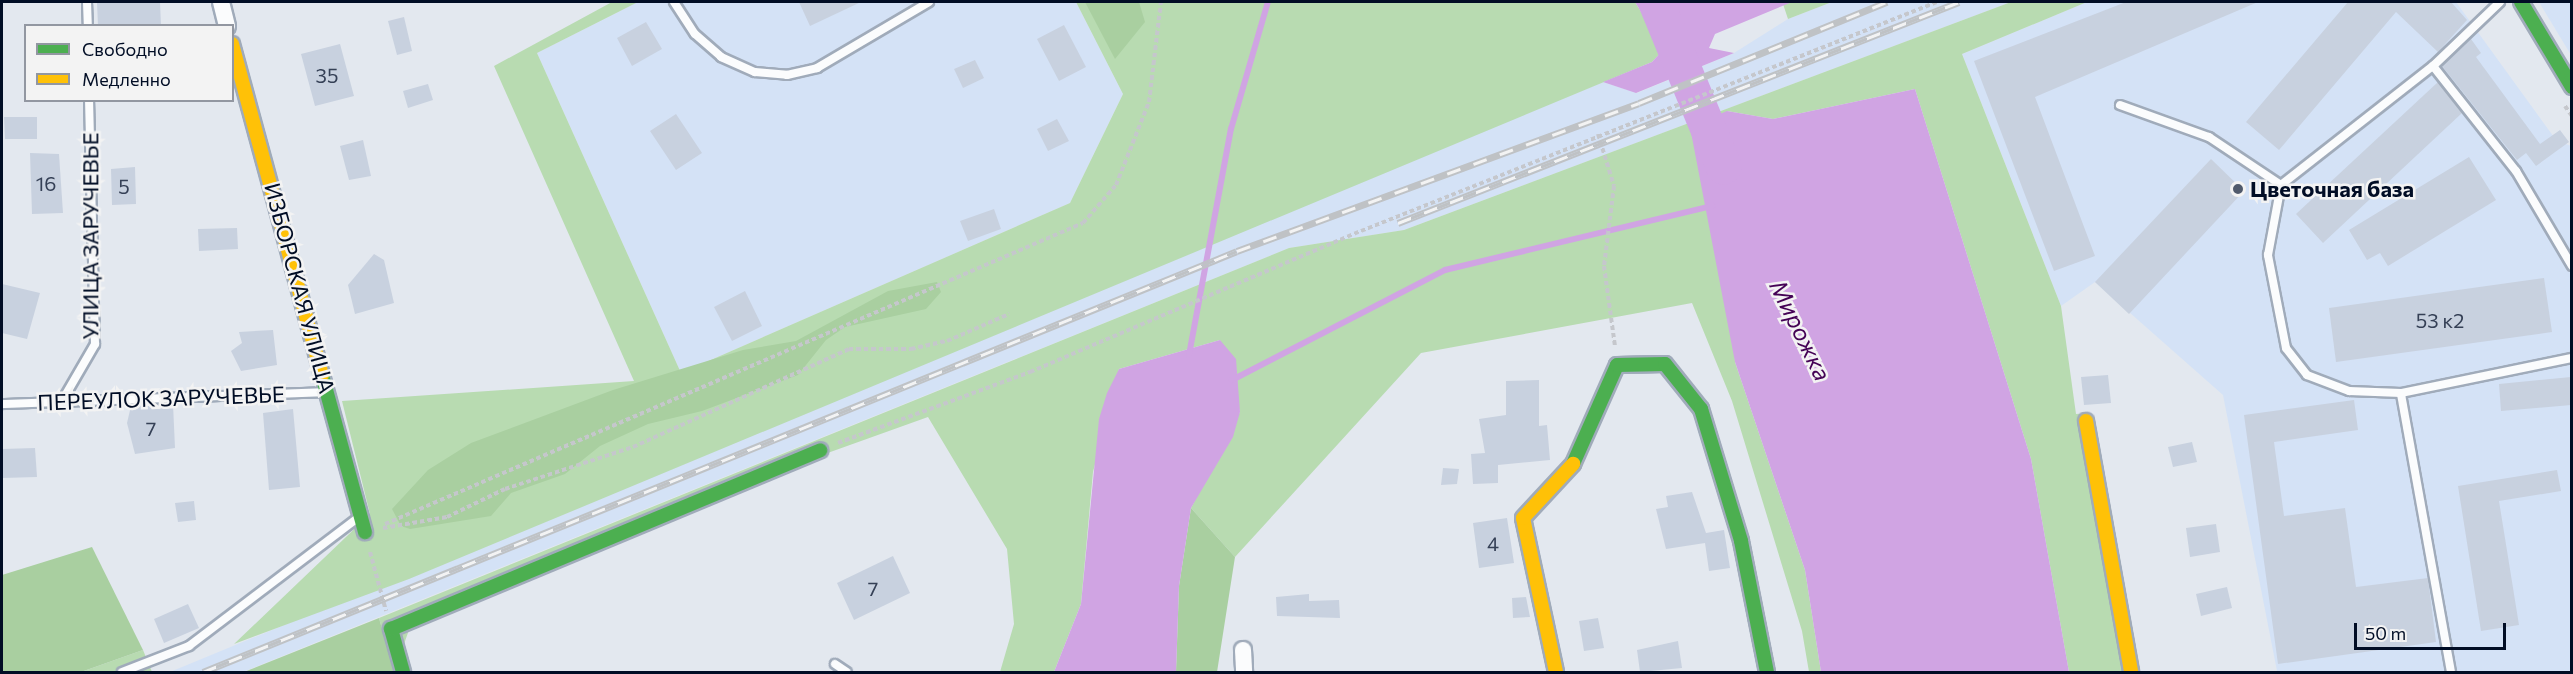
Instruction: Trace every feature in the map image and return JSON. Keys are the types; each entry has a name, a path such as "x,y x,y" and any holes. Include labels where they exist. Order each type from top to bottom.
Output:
{"street":[{"path":"221,2 226,24"},
{"path":"2521,2 2571,87"},
{"name":"ИЗБОРСКАЯ УЛИЦА","path":"234,51 365,532"},
{"path":"1556,672 1523,518 1582,455 1617,364 1665,364 1701,409 1741,541 1767,672"},
{"path":"2086,421 2131,672"},
{"path":"403,672 391,629 820,450"},
{"path":"1243,650 1244,672"}],"lane":[{"path":"87,2 88,24"},
{"path":"674,2 695,34 721,57 755,72 787,75 817,68 929,2"},
{"path":"2500,2 2433,66 2281,185 2268,255 2286,348 2307,375 2349,391 2401,393 2571,358"},
{"path":"2433,66 2516,171 2571,266"},
{"name":"УЛИЦА ЗАРУЧЕВЬЕ","path":"62,401 95,344 89,102"},
{"path":"2120,105 2209,137 2281,185"},
{"name":"ПЕРЕУЛОК ЗАРУЧЕВЬЕ","path":"2,404 325,392"},
{"path":"2401,393 2451,672"},
{"path":"122,672 189,646 360,515"},
{"path":"835,664 847,672"}],"path":[{"path":"365,532 1083,223 1116,185 1149,102 1161,2"},
{"path":"820,450 1086,348 1598,134 1937,2"},
{"path":"1598,134 1614,186 1604,266 1617,364"},
{"path":"365,532 447,517 497,492 633,447 849,349 911,349 947,341 1009,314"},
{"path":"365,532 391,629"}],"shaded area":[{"path":"638,2 1076,2 1123,94 1070,203 681,373 537,53"},
{"path":"1832,2 2011,2 1404,230 1289,248 243,672 170,672 1603,82 1637,93 1734,53 1788,19"},
{"path":"2087,2 2456,2 2556,140 2571,146 2571,672 2277,671 2223,395 2095,282 2061,306 1962,54"},
{"path":"2539,2 2571,2 2571,55"}],"green space":[{"path":"612,2 638,2 537,53 681,373 1070,203 1123,94 1076,2 1635,2 1664,49 1652,62 409,579 234,644 370,514 342,401 634,381 494,66"},
{"path":"1085,2 1139,2 1145,22 1115,59"},
{"path":"1832,2 1788,19 1783,4"},
{"path":"2011,2 2087,2 1962,54 2061,306 2076,414 2091,413 2130,672 2069,672 2031,459 1915,89 1773,119 1727,111 1735,362 1805,570 1821,672 1809,672 1802,631 1732,401 1692,303 1421,353 1235,557 1191,508 1240,412 1220,340 1119,369 1093,472 1081,604 1054,672 1000,672 1014,624 1007,549 928,417 822,455 409,630 394,672 379,618 1289,248 1404,230"},
{"path":"937,282 941,292 926,309 845,327 826,340 798,375 702,411 648,424 600,446 565,474 511,493 491,516 410,529 401,526 392,509 428,470 471,443 613,390 743,350 796,341 888,291"},
{"path":"1191,508 1235,557 1217,672 1176,672 1179,586"},
{"path":"92,547 143,650 81,672 2,672 2,575"},
{"path":"379,618 394,672 244,672"},
{"path":"143,650 152,672 81,672"}],"water":[{"path":"1635,2 1792,2 1715,34 1709,48 1734,53 1636,93 1603,82 1652,62 1664,49"},
{"path":"1915,89 2031,459 2069,672 1821,672 1805,570 1735,362 1690,127 1727,111 1773,119"},
{"path":"1220,340 1236,359 1240,412 1233,437 1191,508 1179,586 1176,672 1054,672 1081,604 1099,419 1107,393 1119,369"}],"building":[{"path":"97,2 160,2 161,24 98,24"},
{"path":"799,2 861,2 810,26"},
{"path":"2126,2 2258,2 2035,97 2095,256 2054,271 1974,61"},
{"path":"2348,2 2451,2 2467,20 2438,52 2396,12 2279,150 2246,122"},
{"path":"404,17 412,51 397,55 388,21"},
{"path":"646,22 662,49 632,66 617,38"},
{"path":"1064,25 1086,67 1059,81 1037,39"},
{"path":"2471,39 2481,53 2476,57 2540,144 2560,130 2569,142 2536,166 2526,153 2517,160 2442,66"},
{"path":"340,44 354,96 315,106 301,54"},
{"path":"975,60 984,78 963,88 954,69"},
{"path":"2438,82 2462,113 2323,243 2296,214"},
{"path":"428,84 433,100 408,108 403,91"},
{"path":"676,114 702,153 676,170 650,131"},
{"path":"4,117 37,117 37,139 5,139"},
{"path":"1057,119 1069,141 1048,151 1037,129"},
{"path":"363,140 371,176 349,180 340,146"},
{"path":"30,153 59,154 63,213 32,214"},
{"path":"2469,157 2496,200 2388,266 2380,253 2367,260 2349,230"},
{"path":"2211,159 2244,191 2129,314 2095,282"},
{"path":"135,167 136,204 112,205 111,169"},
{"path":"994,209 1001,229 968,241 960,221"},
{"path":"237,228 238,249 199,251 198,229"},
{"path":"374,254 384,260 394,303 355,314 348,285"},
{"path":"2544,278 2552,332 2336,362 2329,308"},
{"path":"2,284 40,293 27,339 2,333"},
{"path":"745,291 762,326 732,341 714,307"},
{"path":"273,330 277,365 241,371 231,351 242,343 239,332"},
{"path":"2108,375 2111,403 2084,405 2081,377"},
{"path":"2571,377 2571,405 2501,411 2499,384"},
{"path":"1539,380 1539,426 1547,425 1550,460 1498,465 1498,483 1473,484 1471,454 1485,453 1479,419 1506,415 1506,381"},
{"path":"2354,400 2358,430 2274,442 2284,516 2345,508 2356,587 2428,578 2436,642 2278,664 2244,415"},
{"path":"173,404 175,448 135,454 127,423 131,406"},
{"path":"293,409 300,487 269,490 263,413"},
{"path":"2192,442 2197,462 2173,467 2168,447"},
{"path":"35,448 37,477 2,478 2,449"},
{"path":"1443,468 1459,469 1457,484 1441,485"},
{"path":"2557,470 2561,491 2499,501 2519,625 2481,631 2458,486"},
{"path":"1692,492 1706,533 1724,530 1730,568 1709,571 1705,543 1666,549 1656,509 1668,507 1666,496"},
{"path":"194,501 196,520 178,522 175,503"},
{"path":"1507,518 1514,563 1479,568 1473,523"},
{"path":"2216,524 2220,552 2190,557 2186,528"},
{"path":"893,556 910,593 854,620 837,583"},
{"path":"2227,587 2232,608 2201,616 2196,594"},
{"path":"1309,594 1309,601 1339,600 1340,618 1277,616 1276,597"},
{"path":"1526,597 1530,617 1513,618 1512,598"},
{"path":"188,604 199,628 164,643 154,619"},
{"path":"1598,618 1604,648 1584,651 1579,621"},
{"path":"1678,641 1682,668 1640,672 1637,650"}],"waterway":[{"path":"1189,355 1231,129 1268,2"},
{"name":"Мирожка","path":"1656,2 1724,167"},
{"path":"1232,380 1445,270 1712,206"}],"railway":[{"path":"203,672 1237,251 1639,103 1887,2"},
{"path":"1398,223 1959,2"}],"traffic: fast":[{"path":"2521,2 2572,87"},
{"path":"1573,464 1617,365 1665,364 1701,409 1741,541 1767,672"},
{"path":"322,375 365,532"},
{"path":"403,672 391,629 820,450"}],"traffic: slow":[{"path":"234,51 322,375"},
{"path":"2086,421 2131,672"},
{"path":"1556,672 1523,518 1573,464"}],"place":[{"name":"Цветочная база","path":"2238,189"}]}
